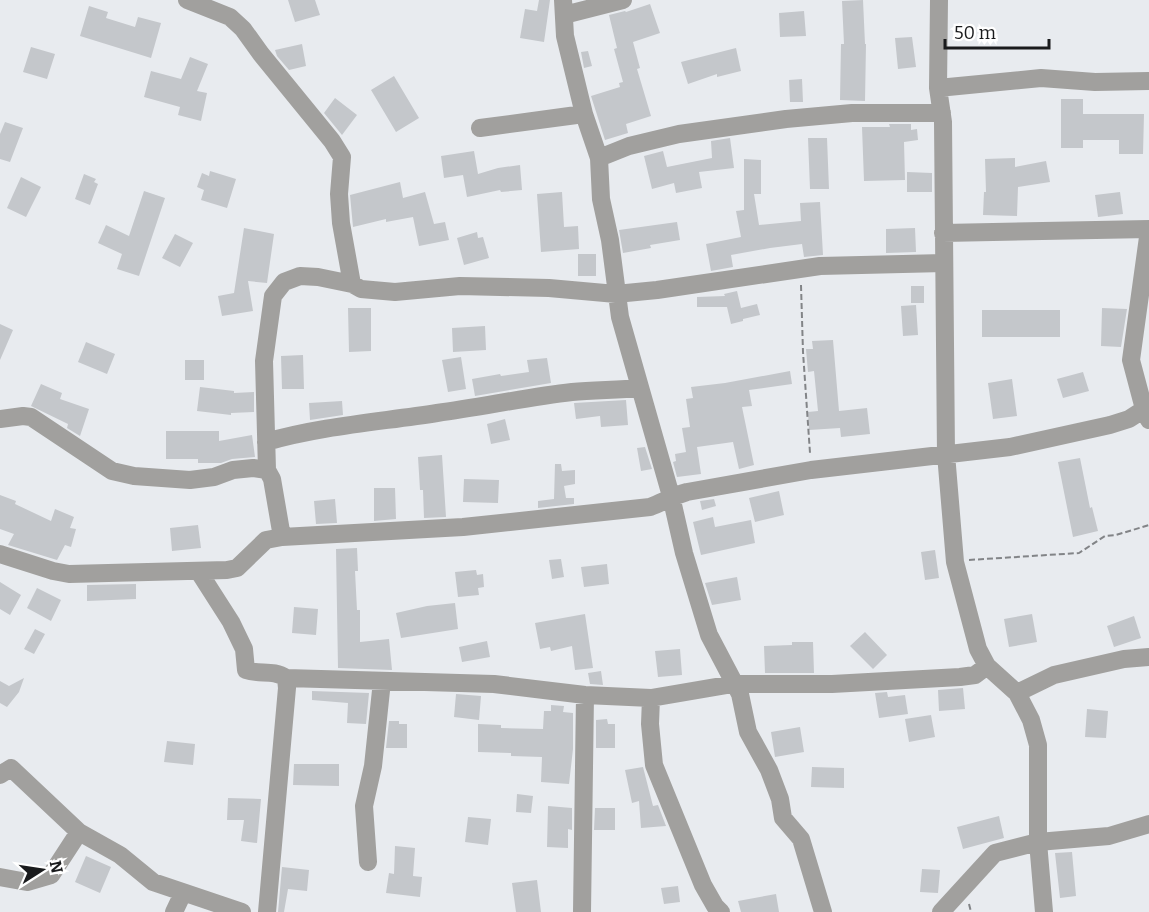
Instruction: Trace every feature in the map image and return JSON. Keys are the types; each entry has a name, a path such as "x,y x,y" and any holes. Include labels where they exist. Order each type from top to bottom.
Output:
{"street":[{"path":"187,0 230,17 243,29 332,141 342,157 339,194 341,223 352,284"},
{"path":"624,0 564,8 565,36 584,114 599,158 601,199 610,240 620,317 671,496 684,553 709,635 740,694 748,732 770,770 780,799 783,818 801,839 823,912"},
{"path":"939,0 938,88 942,113 946,454 955,562 978,649 987,666 1017,693 1031,720 1038,745 1038,842 1044,912"},
{"path":"938,88 1041,78 1095,82 1149,81"},
{"path":"599,158 629,146 679,134 786,119 852,113 942,113"},
{"path":"480,128 584,114"},
{"path":"0,554 69,574 227,570 237,568 266,540 282,537 463,527 624,511 650,507 662,503 671,496 811,470 1010,447 1058,438 1110,425 1147,412 1131,360 1149,230 943,233"},
{"path":"282,537 272,479 267,470 264,361 273,296 284,282 300,276 352,284 361,289 395,292 460,286 549,288 616,294 801,268 944,263"},
{"path":"266,442 293,434 349,424 437,414 572,392 640,388"},
{"path":"0,419 31,417 112,471 134,476 190,480 214,477 233,470 254,468 267,470"},
{"path":"220,606 227,570"},
{"path":"199,572 244,649 246,670 279,673 286,678 494,684 585,695 651,698 734,684 832,684 960,677 975,675 987,666"},
{"path":"1017,693 1054,675 1124,659 1149,657"},
{"path":"267,912 286,678"},
{"path":"368,862 364,806 373,766 382,681"},
{"path":"582,912 585,695"},
{"path":"651,698 650,724 654,765 703,885 721,912"},
{"path":"0,775 11,768 79,832 120,855 153,882 242,912"},
{"path":"941,912 995,853 1038,842 1108,836 1149,824"},
{"path":"0,877 27,882 51,875 79,832"},
{"path":"174,912 183,893"}],"path":[{"path":"801,268 802,352 811,470"},
{"path":"955,562 1079,553 1105,536 1149,525"}],"building":[{"path":"288,0 315,0 320,15 295,22"},
{"path":"539,0 550,0 544,42 520,38 525,9 537,11"},
{"path":"863,0 866,44 865,101 840,100 841,44 844,44 842,1"},
{"path":"650,4 660,33 633,42 640,68 637,69 651,116 626,124 628,133 605,140 591,96 620,87 619,83 623,82 614,49 617,48 609,15"},
{"path":"89,6 108,12 106,18 135,27 138,17 161,23 151,58 80,36"},
{"path":"804,11 806,36 780,37 779,13"},
{"path":"912,37 916,67 898,69 895,38"},
{"path":"302,44 306,66 289,70 277,56 275,50"},
{"path":"31,47 55,54 47,79 23,72"},
{"path":"736,48 741,71 717,77 717,74 688,84 681,62"},
{"path":"588,51 592,66 584,68 581,52"},
{"path":"190,57 208,64 197,91 207,93 201,121 178,115 180,107 144,97 151,71 181,79"},
{"path":"394,76 419,118 396,132 371,90"},
{"path":"802,79 803,102 790,102 789,80"},
{"path":"335,98 357,115 342,135 324,113"},
{"path":"1061,99 1083,99 1083,114 1144,114 1143,154 1119,154 1119,140 1083,140 1083,148 1061,148"},
{"path":"5,122 23,128 10,162 0,159 0,134"},
{"path":"889,124 911,124 911,130 917,129 918,140 904,142 905,180 864,181 862,127 890,127"},
{"path":"730,138 734,168 699,172 702,188 676,193 674,183 652,189 644,156 663,151 667,167 712,158 711,141"},
{"path":"808,138 827,138 829,189 810,189"},
{"path":"474,151 478,174 520,165 522,190 501,192 500,190 467,197 463,175 444,178 441,156"},
{"path":"1015,158 1015,167 1046,161 1050,182 1018,187 1017,216 983,215 984,192 986,192 985,159"},
{"path":"744,159 761,160 761,194 754,194 759,225 801,221 800,203 820,202 823,255 804,257 802,244 770,248 731,255 733,267 711,271 706,244 741,237 736,211 744,210"},
{"path":"210,171 236,179 227,208 201,200 204,190 197,187 202,173 209,176"},
{"path":"907,172 932,173 932,192 907,192"},
{"path":"84,174 96,179 94,182 98,184 90,205 75,199"},
{"path":"21,177 41,187 26,217 7,208"},
{"path":"400,182 403,198 425,192 434,224 445,222 449,240 419,246 413,217 386,222 386,219 353,227 350,195"},
{"path":"144,191 165,198 139,276 117,269 122,254 98,243 106,225 129,236"},
{"path":"562,192 564,227 578,226 579,249 541,252 537,194"},
{"path":"1120,192 1123,214 1098,217 1095,195"},
{"path":"677,222 680,240 623,253 619,230"},
{"path":"244,228 274,234 267,283 248,281 253,311 222,316 218,296 234,293"},
{"path":"915,228 916,252 886,253 886,229"},
{"path":"477,232 478,238 483,237 489,258 464,265 457,238"},
{"path":"175,234 193,243 180,267 162,258"},
{"path":"578,254 596,254 596,276 578,276"},
{"path":"911,286 924,286 924,303 911,303"},
{"path":"737,291 741,308 757,304 760,315 731,324 727,307 697,307 697,297 725,296 724,294"},
{"path":"916,305 918,335 903,336 901,306"},
{"path":"348,308 371,308 371,351 349,352"},
{"path":"1102,308 1127,309 1121,347 1101,346"},
{"path":"982,310 1060,310 1060,337 982,337"},
{"path":"0,324 13,330 0,360"},
{"path":"485,326 486,350 453,352 452,328"},
{"path":"833,340 839,411 867,408 870,434 841,437 840,428 809,430 808,412 818,411 814,371 808,372 806,349 813,349 812,341"},
{"path":"86,342 115,354 107,374 78,362"},
{"path":"303,355 304,389 282,389 281,356"},
{"path":"461,357 466,389 448,392 442,360"},
{"path":"547,358 551,383 475,396 472,379 529,372 527,360"},
{"path":"185,360 204,360 204,380 185,380"},
{"path":"790,371 792,384 749,390 752,406 742,407 754,465 739,469 733,442 697,447 701,474 677,477 673,462 676,461 675,454 686,452 682,428 690,427 686,399 693,398 691,387"},
{"path":"1083,372 1089,391 1063,398 1057,379"},
{"path":"1012,379 1017,416 993,419 988,383"},
{"path":"41,384 62,393 60,399 89,409 80,436 67,428 68,424 31,406"},
{"path":"200,387 234,391 234,393 254,392 254,412 231,413 231,415 197,411"},
{"path":"626,400 628,425 601,427 600,416 576,419 574,403"},
{"path":"342,401 343,415 310,420 309,403"},
{"path":"505,419 510,440 491,444 487,424"},
{"path":"166,431 219,431 219,441 252,435 255,457 232,459 221,463 198,463 198,459 166,459"},
{"path":"645,447 652,469 641,471 637,448"},
{"path":"442,455 446,517 424,518 418,457"},
{"path":"1080,458 1090,508 1092,507 1098,531 1073,537 1058,462"},
{"path":"555,464 561,464 562,471 575,470 575,484 564,486 566,498 574,498 574,504 538,508 538,501 554,499"},
{"path":"464,479 499,480 498,503 463,502"},
{"path":"374,488 395,488 396,519 374,521"},
{"path":"779,491 784,515 755,522 749,498"},
{"path":"0,495 16,501 15,504 51,521 55,509 74,517 70,528 76,529 71,547 65,545 57,560 8,545 14,534 0,529"},
{"path":"335,499 337,523 316,524 314,501"},
{"path":"714,499 716,506 702,510 700,501"},
{"path":"713,517 715,527 751,520 755,543 701,555 693,522"},
{"path":"198,525 201,548 172,551 170,528"},
{"path":"357,548 358,571 355,571 357,610 360,610 360,642 389,639 392,670 338,668 336,549"},
{"path":"935,550 939,578 925,580 921,552"},
{"path":"561,559 564,577 552,579 549,560"},
{"path":"607,564 609,584 584,587 581,567"},
{"path":"476,570 477,575 483,574 484,587 478,588 479,595 458,597 455,572"},
{"path":"737,577 741,600 712,605 705,583"},
{"path":"0,582 21,595 10,615 0,609"},
{"path":"136,584 136,599 87,601 87,585"},
{"path":"37,588 61,600 51,621 27,608"},
{"path":"455,603 458,629 401,638 396,613"},
{"path":"294,607 318,609 316,635 292,633"},
{"path":"585,614 593,668 575,670 572,646 551,651 550,647 540,649 535,623"},
{"path":"1032,614 1037,642 1009,647 1004,619"},
{"path":"1134,616 1141,638 1114,647 1107,626"},
{"path":"35,629 45,634 34,654 24,649"},
{"path":"865,632 887,655 873,669 850,646"},
{"path":"487,641 490,657 462,662 459,647"},
{"path":"792,642 813,642 814,673 765,673 764,646 792,645"},
{"path":"680,649 682,675 658,677 655,651"},
{"path":"601,671 603,685 590,684 588,673"},
{"path":"24,678 19,692 7,707 0,703 0,681 9,686"},
{"path":"963,688 965,709 939,711 938,690"},
{"path":"312,691 369,693 366,724 347,723 348,703 312,700"},
{"path":"887,692 888,697 905,695 908,714 879,718 875,693"},
{"path":"456,694 481,696 479,720 454,717"},
{"path":"551,705 564,706 563,712 573,713 573,749 569,784 541,782 542,757 478,752 478,724 501,725 501,728 543,729 544,711 551,711"},
{"path":"1087,709 1108,711 1106,738 1085,737"},
{"path":"931,715 935,737 909,742 905,719"},
{"path":"607,719 608,724 615,724 615,748 596,748 596,720"},
{"path":"389,721 407,724 407,748 386,748"},
{"path":"800,727 804,752 775,757 771,732"},
{"path":"167,741 195,744 193,765 164,762"},
{"path":"294,764 339,764 339,786 293,785"},
{"path":"643,767 653,806 658,805 666,826 641,828 639,801 632,803 625,770"},
{"path":"812,767 844,768 844,788 811,787"},
{"path":"517,794 533,796 531,813 516,812"},
{"path":"228,798 261,799 257,843 241,841 244,820 227,820"},
{"path":"548,806 572,808 572,830 568,829 568,848 547,847"},
{"path":"595,808 615,808 615,830 594,830"},
{"path":"999,816 1004,838 963,849 957,827"},
{"path":"468,817 491,819 488,845 465,842"},
{"path":"395,846 415,848 413,876 422,877 420,897 386,893 389,873 394,874"},
{"path":"1072,852 1076,896 1060,898 1055,853"},
{"path":"86,856 111,867 100,893 75,882"},
{"path":"282,867 309,870 307,891 288,889 284,912 278,912"},
{"path":"922,869 940,870 938,893 920,892"},
{"path":"537,880 541,912 516,912 512,883"},
{"path":"678,886 680,902 664,904 661,888"},
{"path":"776,894 779,912 741,912 738,901"}]}
